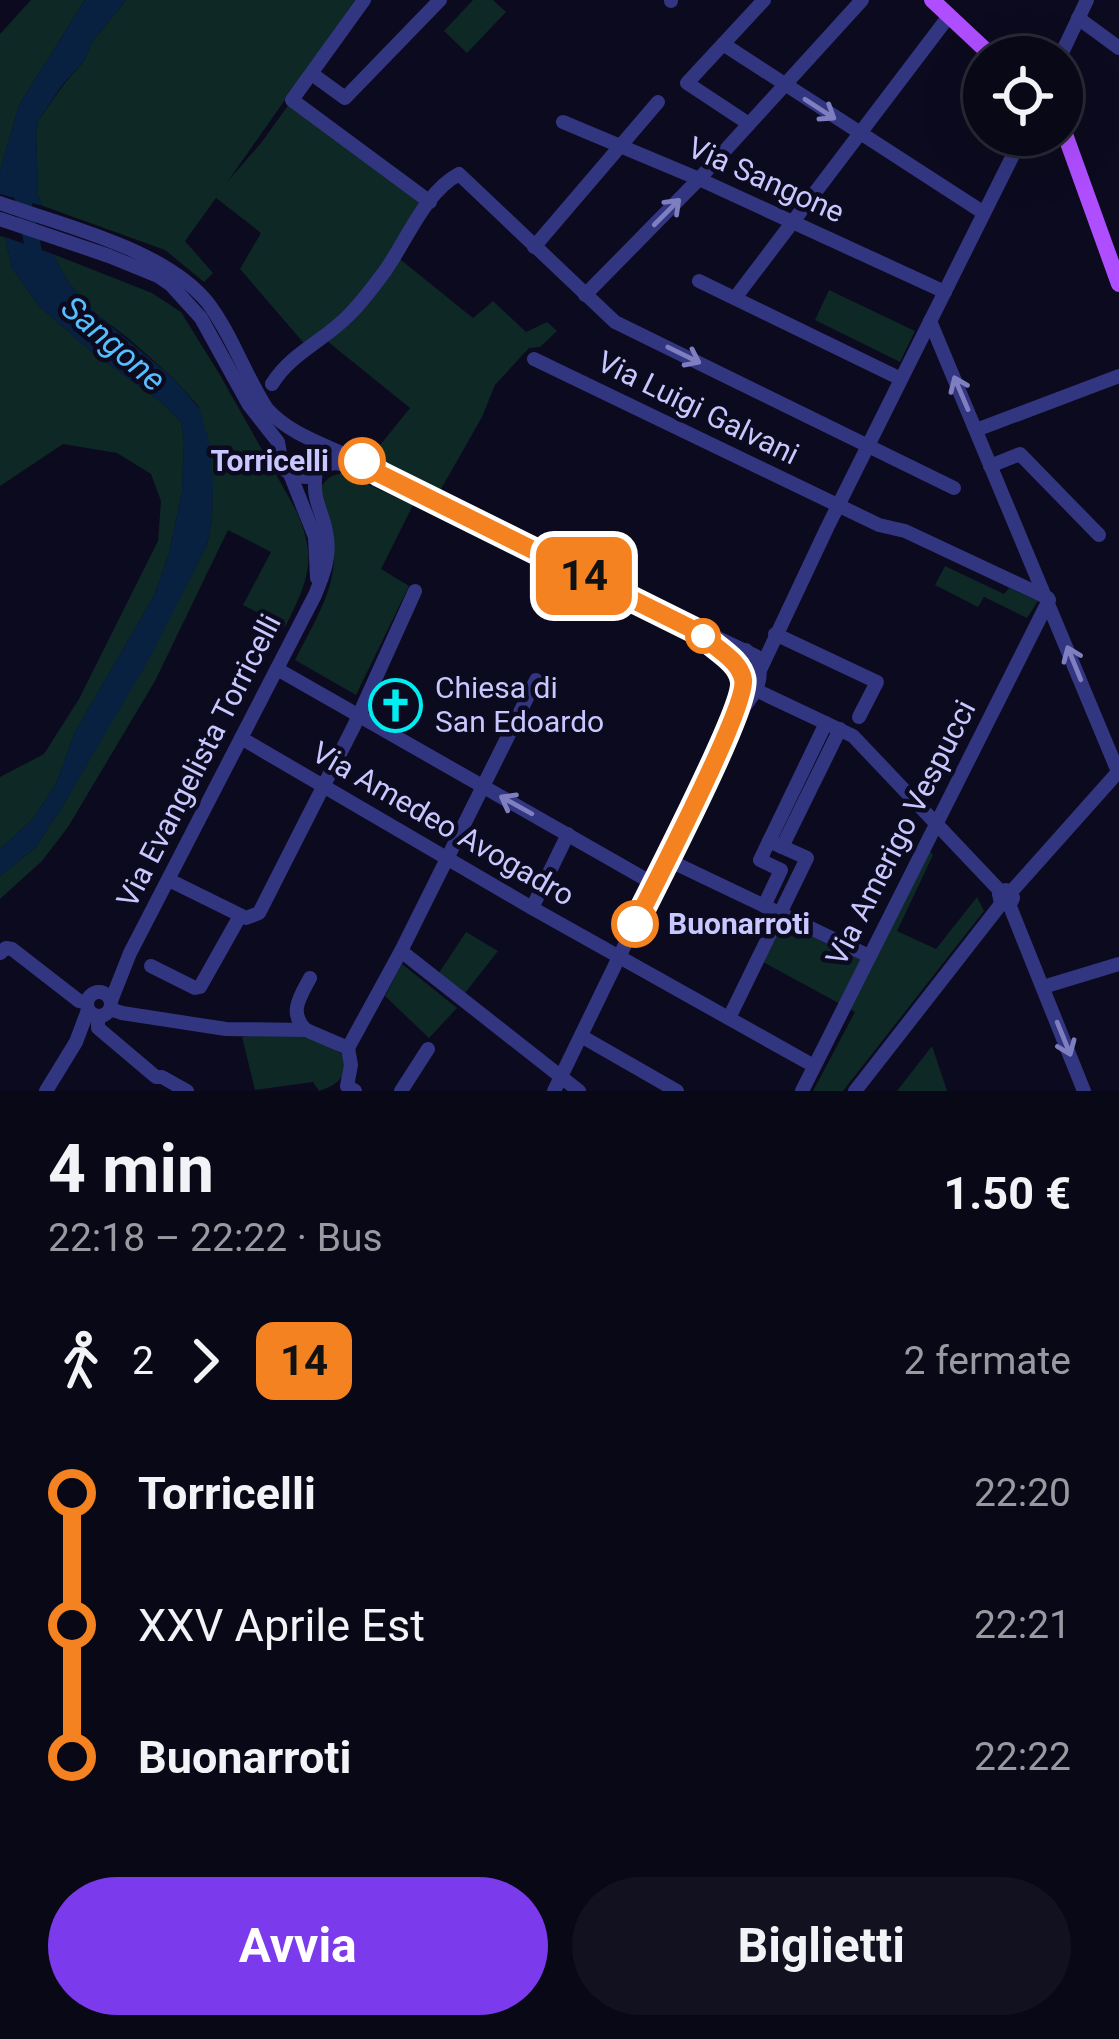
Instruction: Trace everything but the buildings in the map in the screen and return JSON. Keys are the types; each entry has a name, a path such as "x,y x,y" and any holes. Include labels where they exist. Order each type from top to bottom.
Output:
{"main road":[{"path":"932,0 970,36"},
{"path":"1073,156 1118,274"}],"street":[{"path":"364,0 292,100 430,202"},
{"path":"312,74 345,98 440,0"},
{"path":"749,124 687,83 764,0"},
{"path":"584,296 699,179 862,0"},
{"path":"1070,36 1087,0"},
{"path":"735,298 949,16"},
{"path":"1078,18 1119,48"},
{"path":"723,44 984,213"},
{"path":"534,247 658,102"},
{"name":"Via Sangone","path":"563,122 944,292"},
{"path":"557,1084 1012,156"},
{"path":"272,384 284,366 346,318 383,274 430,202 459,174 615,322 954,488"},
{"path":"0,203 144,262 171,285 201,318 249,405 278,442 282,466 290,474 306,477 317,469 346,464 380,474"},
{"path":"0,219 178,273 220,321 277,420 758,658 760,668"},
{"path":"699,281 901,379"},
{"path":"854,1091 1005,898 1119,772 930,320"},
{"name":"Via Luigi Galvani","path":"534,359 1048,599"},
{"path":"976,430 1119,376"},
{"path":"281,452 291,439 308,438 320,449 317,469"},
{"path":"990,466 1020,454 1099,536"},
{"name":"Via Evangelista Torricelli","path":"46,1091 130,953 315,595 327,565 327,534 313,489 317,469"},
{"name":"Via Evangelista Torricelli","path":"290,474 315,537 315,595"},
{"path":"152,965 200,987 246,917 259,913 359,715 415,591"},
{"name":"Via Amerigo Vespucci","path":"802,1091 1048,599"},
{"path":"744,655 776,634"},
{"path":"776,634 877,682 859,717"},
{"path":"744,655 744,681 752,692 854,736 1005,898 1084,1091"},
{"path":"277,669 654,884"},
{"path":"330,1091 351,1089 348,1048 536,680"},
{"path":"764,906 781,870 760,860 776,844 833,726"},
{"name":"Via Amedeo Avogadro","path":"241,738 814,1066"},
{"path":"532,908 568,834"},
{"path":"728,1018 807,858 776,844"},
{"path":"666,859 869,956"},
{"path":"169,880 246,917"},
{"path":"0,952 12,949 79,1001 122,1013 226,1029 307,1030"},
{"path":"400,951 557,1084 579,1091"},
{"path":"1043,987 1119,964"},
{"path":"310,978 297,1004 298,1023 348,1048"},
{"path":"99,1007 105,1033 153,1084 162,1077 187,1091"},
{"name":"Via Evangelista Torricelli","path":"57,1091 99,1007"},
{"path":"581,1036 677,1091"},
{"path":"401,1091 428,1049"}],"green space":[{"path":"31,0 85,0 19,105 0,171 0,34"},
{"path":"126,0 355,0 228,181 292,100 430,202 396,256 473,318 493,301 526,332 547,322 557,331 540,347 529,348 495,385 437,496 368,460 410,408 322,337 308,348 240,269 261,233 216,198 185,241 213,273 204,282 165,250 43,206 38,196 38,121"},
{"path":"473,0 493,0 506,12 467,53 444,31"},
{"path":"0,236 5,237 12,268 39,306 161,402 181,422 184,441 182,492 154,596 75,732 56,784 33,819 0,849 0,777 44,754 79,699 158,541 161,501 151,474 117,453 63,444 0,486"},
{"path":"53,254 152,293 181,312 296,510 307,542 307,570 285,627 243,605 271,552 228,530 155,681 68,827 42,861 0,899 0,876 36,847 147,661 207,545 212,519 213,489 199,407 173,378 95,313 68,282"},
{"path":"829,290 915,331 900,362 815,320"},
{"path":"343,473 413,505 381,569 409,586 356,695 295,660 326,597 334,560 319,492 328,479"},
{"path":"945,566 1004,594 1009,588 1038,601 1027,618 984,597 978,607 935,585"},
{"path":"926,847 933,855 897,931 936,949 977,897 984,911 843,1091 813,1091 855,1012 763,962 782,923 871,964"},
{"path":"466,932 498,951 465,993 439,973"},
{"path":"402,964 457,1008 429,1038 385,996"},
{"path":"283,1034 316,1039 347,1057 340,1079 319,1091 313,1082 255,1090 242,1037"},
{"path":"932,1046 947,1091 897,1091"}],"water":[{"path":"85,0 126,0 38,121 38,196 43,206 0,194 0,171 19,105"},
{"path":"5,237 53,254 68,282 95,313 173,378 199,408 210,444 213,489 207,545 148,661 36,847 0,876 0,849 33,819 56,784 75,732 154,596 182,492 184,441 181,422 161,402 39,306 12,268"}],"waterway":[{"name":"Sangone","path":"21,179 40,264"}],"bus line":[{"name":"14","path":"362,461 700,633 738,664 744,681 735,718 635,924"}],"place":[{"name":"Torricelli","path":"362,461"},
{"name":"Chiesa di San Edoardo","path":"396,705"},
{"name":"Buonarroti","path":"635,924"}]}
